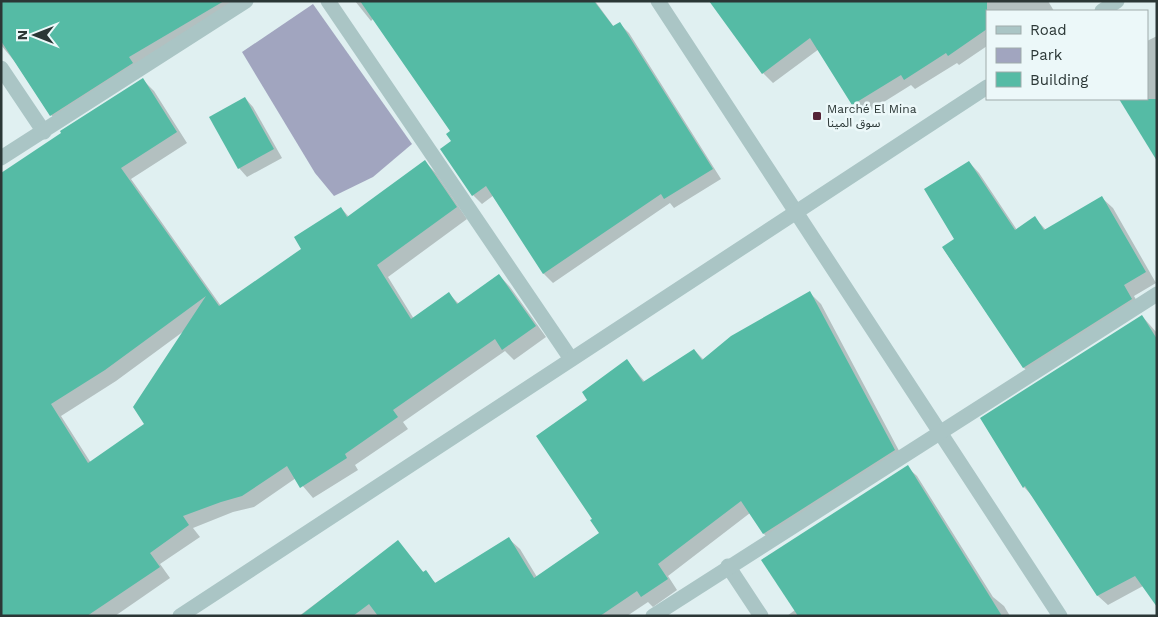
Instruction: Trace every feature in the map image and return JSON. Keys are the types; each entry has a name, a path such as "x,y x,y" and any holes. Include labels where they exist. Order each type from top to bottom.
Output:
{"street":[{"path":"1,158 246,1"},
{"path":"328,1 571,359"},
{"path":"658,1 1060,616"},
{"path":"1104,10 1117,1"},
{"path":"1,68 44,132"},
{"path":"180,616 203,610 571,359 986,88"},
{"path":"653,616 728,566 1157,294"},
{"path":"728,566 761,616"}],"green space":[{"path":"313,4 412,144 373,177 334,196 315,173 242,52"}],"building":[{"path":"1,1 224,1 129,57 133,63 50,116 1,41"},
{"path":"360,1 594,1 613,26 620,22 713,169 664,199 661,194 543,274 486,186 472,196 440,149 451,141 446,134 450,131"},
{"path":"709,1 987,1 986,30 948,56 946,53 904,80 901,75 852,105 810,38 762,74"},
{"path":"143,78 177,132 121,168 219,306 301,249 294,237 341,207 347,217 425,160 457,207 377,265 411,319 449,292 457,304 499,274 536,326 502,350 495,339 393,410 398,417 345,454 347,458 300,488 287,466 242,496 183,516 189,525 150,553 160,567 87,616 1,616 1,173 61,133 60,131","holes":["206,296 133,407 144,424 88,463 51,404 105,370"]},
{"path":"245,97 274,149 238,169 209,117"},
{"path":"1157,99 1157,161 1120,100"},
{"path":"969,161 1015,230 1035,216 1044,230 1102,196 1146,272 1124,285 1132,299 1023,368 942,247 954,239 924,189"},
{"path":"810,291 895,450 763,534 741,501 658,564 668,579 641,597 637,591 600,616 378,616 369,604 353,616 300,616 398,540 423,572 426,570 435,583 509,537 534,578 599,533 590,520 592,519 536,436 587,400 582,392 627,359 643,382 694,349 702,360 731,336"},
{"path":"1142,315 1157,339 1157,607 1135,576 1097,596 1025,486 1023,488 980,418"},
{"path":"908,465 1002,616 798,616 761,560"}],"place":[{"name":"Marché El Mina سوق المينا","path":"817,116"}]}
